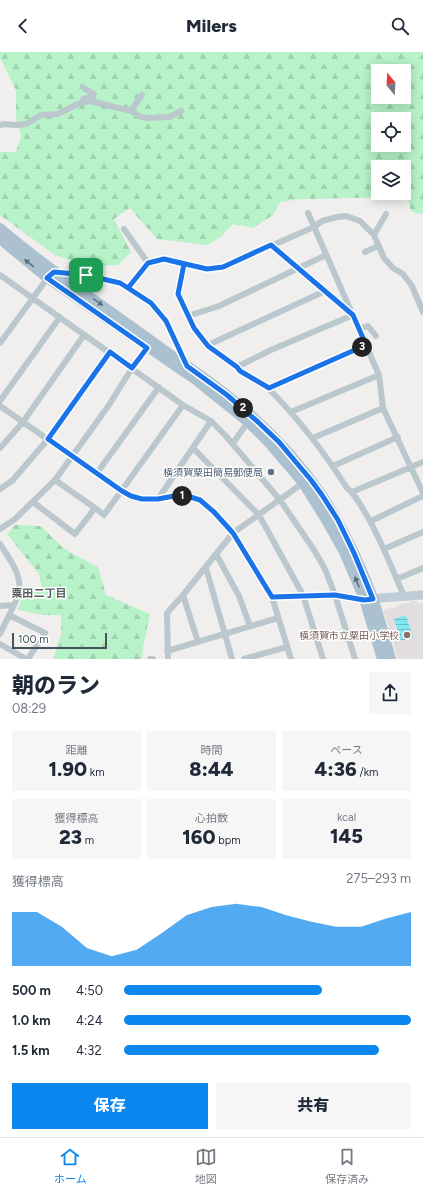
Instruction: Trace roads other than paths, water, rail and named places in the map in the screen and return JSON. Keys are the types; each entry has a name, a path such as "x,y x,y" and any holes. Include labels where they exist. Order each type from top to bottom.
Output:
{"main road":[{"path":"0,228 51,275 147,348 197,381 248,422 268,442 303,484 326,520 369,599 382,659"},
{"path":"0,239 187,366 227,395 279,442 311,480 338,520 354,553 391,659"}],"street":[{"path":"80,103 81,99 93,96 94,94 84,88"},
{"path":"131,111 142,95"},
{"path":"0,125 26,124 41,115 58,114 80,103 90,101 131,111 141,117 157,120 169,117 181,111"},
{"path":"308,213 379,375 383,408 398,437 423,493"},
{"path":"374,235 386,214"},
{"path":"128,288 148,263 164,259 207,269 223,267 314,227 322,221 346,216 360,221 374,235 384,258 393,268 403,274 412,286 423,312"},
{"path":"124,229 148,263"},
{"path":"271,245 353,315"},
{"path":"365,252 378,246"},
{"path":"188,316 218,306 326,255"},
{"path":"184,264 178,294 194,328 208,345 237,367 240,371 269,388 313,438 333,466 346,488 352,492 370,521 404,596"},
{"path":"0,343 32,298 51,275 86,275 120,283 151,303 166,321 187,366"},
{"path":"1,278 60,317 183,404 211,422 232,443 280,500 314,550 335,595 355,659"},
{"path":"208,345 325,291"},
{"path":"237,367 271,350 353,315"},
{"path":"0,400 60,317"},
{"path":"358,329 368,326 376,336"},
{"path":"0,448 23,422 84,335"},
{"path":"269,388 366,345"},
{"path":"0,529 15,519 55,480 109,406 132,368 147,348"},
{"path":"0,489 13,480 48,439 110,352"},
{"path":"291,412 379,375"},
{"path":"97,473 159,387"},
{"path":"55,480 104,515 183,404"},
{"path":"0,406 131,496 142,499 187,496 200,500 214,512 233,533 272,597 291,659"},
{"path":"313,438 383,408"},
{"path":"158,499 211,422"},
{"path":"232,443 248,422"},
{"path":"333,466 398,437"},
{"path":"193,448 258,515 303,595 323,659"},
{"path":"352,492 423,462"},
{"path":"168,659 167,613 206,568 233,533 303,484"},
{"path":"370,521 423,496"},
{"path":"33,502 76,534 95,508"},
{"path":"384,549 423,532"},
{"path":"0,544 19,579 19,591 0,634"},
{"path":"216,554 238,596 250,626"},
{"path":"206,568 232,659"},
{"path":"397,579 423,568"},
{"path":"183,595 198,642"},
{"path":"272,597 335,595 369,599 423,595"},
{"path":"0,606 14,605"},
{"path":"0,644 27,659 45,633 9,615"},
{"path":"167,651 278,618"},
{"path":"244,659 287,647"}],"water":[{"path":"406,615 413,637 401,641 394,619"}],"place":[{"name":"横須賀粟田簡易郵便局","path":"271,472"},
{"name":"横須賀市立粟田小学校","path":"407,635"}],"district":[{"name":"粟田二丁目","path":"39,593"}]}
